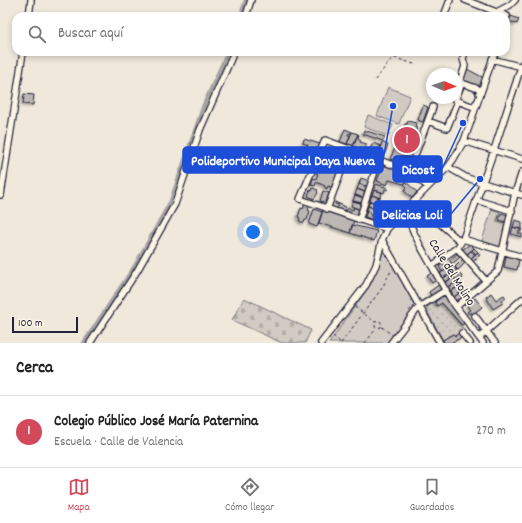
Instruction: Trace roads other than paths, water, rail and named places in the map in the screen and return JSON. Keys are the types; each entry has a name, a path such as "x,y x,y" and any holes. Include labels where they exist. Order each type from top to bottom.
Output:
{"street":[{"path":"30,12 31,0"},
{"path":"248,12 251,0"},
{"path":"446,12 450,0"},
{"path":"465,0 497,12 510,5 515,0"},
{"path":"508,12 510,5"},
{"path":"1,195 22,56"},
{"path":"90,343 137,271 175,204 200,130 232,56"},
{"path":"462,72 465,66 463,59 464,56"},
{"path":"321,343 366,285 376,265 382,240 387,230 392,223 448,167 464,141 493,56"},
{"path":"432,266 457,248 462,240 522,66 492,59"},
{"path":"462,82 482,89"},
{"path":"462,83 480,90 474,107 457,99 462,83"},
{"path":"428,121 447,128 455,104"},
{"path":"409,171 433,107"},
{"path":"387,230 300,198 325,140 409,171 428,187"},
{"path":"464,141 522,159"},
{"path":"328,209 350,148"},
{"path":"359,220 379,160"},
{"path":"448,167 460,175 522,195"},
{"path":"456,306 498,271 522,172"},
{"path":"476,200 512,211"},
{"path":"414,201 462,240 503,250 522,257"},
{"name":"Calle del Molino","path":"405,211 414,233 446,290 483,343"},
{"path":"382,240 416,306 440,343"},
{"path":"457,248 486,281"},
{"path":"391,341 416,306 446,290"},
{"path":"480,337 522,299"},
{"path":"475,316 495,343"},
{"path":"462,333 470,343"}],"waterway":[{"path":"242,12 246,0"},
{"path":"84,343 135,266 171,201 204,105 226,56"}],"place":[{"name":"Polideportivo Municipal Daya Nueva","path":"393,106"},
{"name":"Dicost","path":"463,123"},
{"name":"Colegio Público José María Paternina","path":"407,140"},
{"name":"Delicias Loli","path":"480,179"}]}
